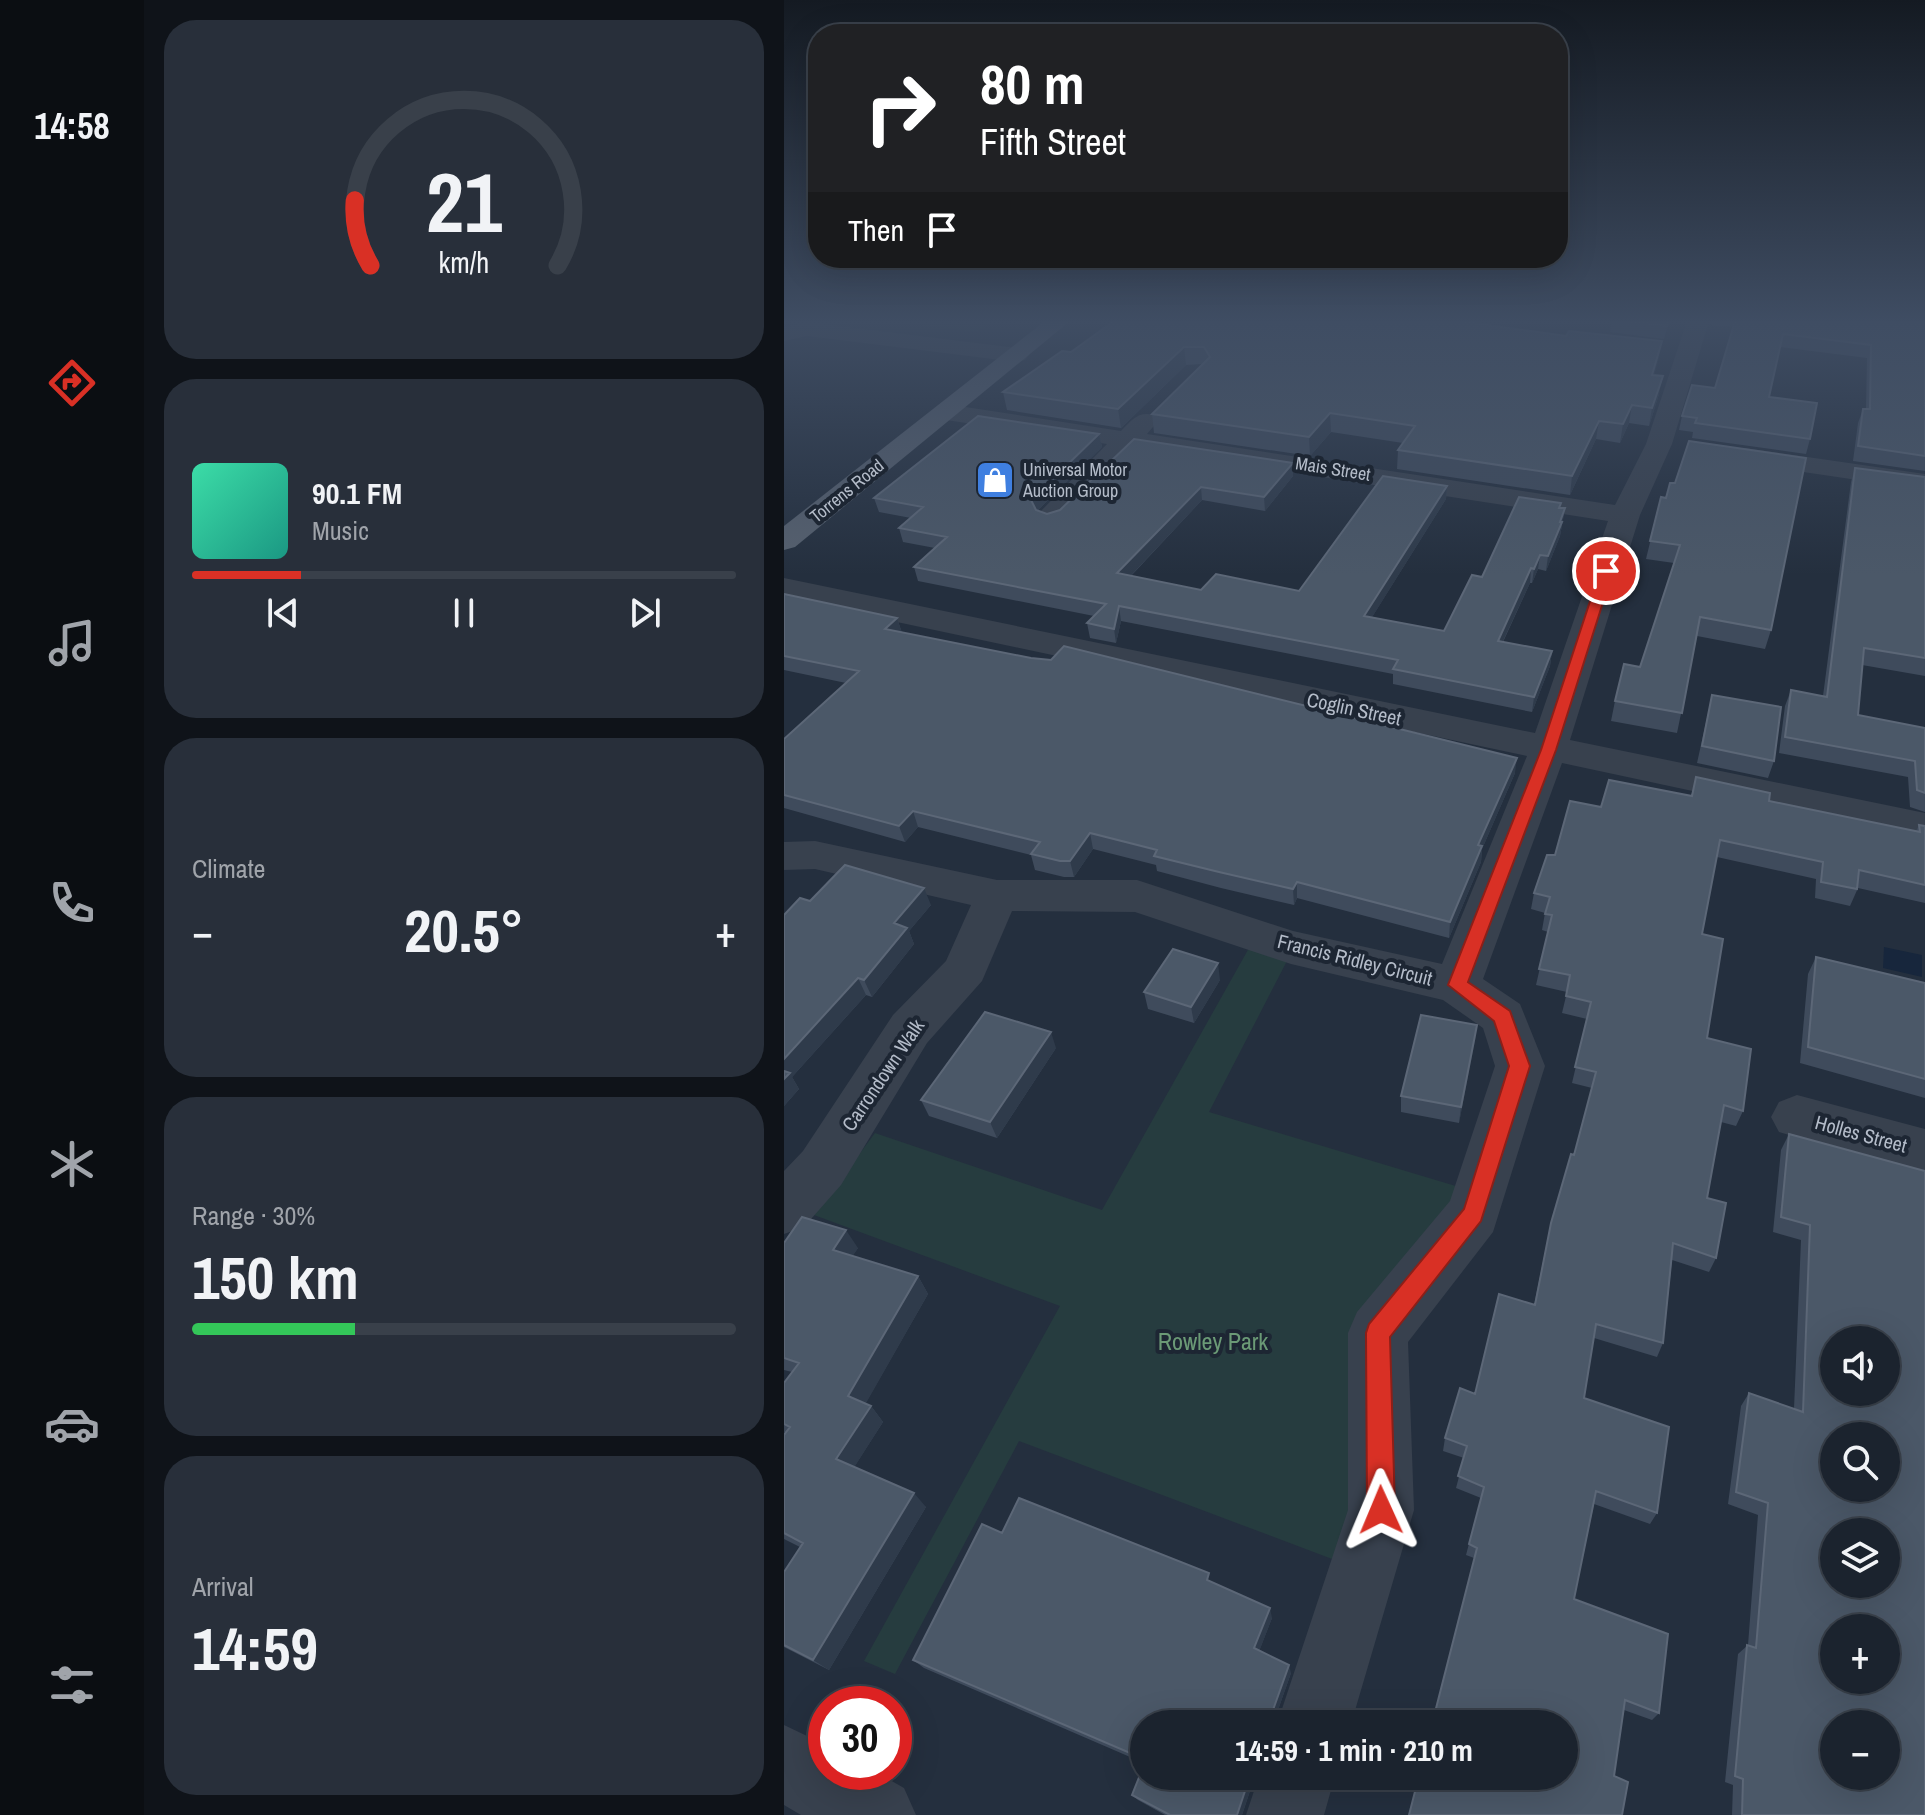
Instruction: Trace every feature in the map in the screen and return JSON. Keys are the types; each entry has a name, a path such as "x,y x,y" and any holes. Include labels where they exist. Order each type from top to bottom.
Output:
{"main road":[{"name":"Torrens Road","path":"784,541 954,406"}],"street":[{"path":"1051,516 1161,406"},
{"path":"1457,985 1548,750 1625,515 1675,446 1679,406"},
{"name":"Mais Street","path":"946,412 1129,437 1625,515"},
{"path":"1722,453 1925,482"},
{"name":"Coglin Street","path":"784,588 1925,827"},
{"name":"Francis Ridley Circuit","path":"784,856 815,855 997,895 1137,896 1291,947 1457,985 1503,1017 1520,1066 1473,1214 1378,1333 1381,1510 1318,1710"},
{"name":"Carrondown Walk","path":"784,1209 822,1168 910,1029 966,969 975,941 997,895"},
{"name":"Holles Street","path":"1797,1117 1925,1152"},
{"path":"784,1763 877,1815"},
{"path":"1285,1815 1293,1790"}],"green space":[{"name":"Rowley Park","path":"1249,948 1288,959 1209,1112 1459,1187 1371,1333 1372,1501 1340,1562 1019,1441 895,1674 864,1661 1060,1306 814,1215 875,1133 1102,1210"}],"water":[{"path":"1884,947 1922,955 1922,977 1883,968"}],"building":[{"path":"1096,406 1122,406 1118,409"},
{"path":"1160,406 1632,406 1623,424 1599,421 1572,476 1398,450 1415,426 1330,413 1309,437 1152,414"},
{"path":"1685,406 1816,406 1810,439 1695,423 1697,418 1682,416"},
{"path":"1870,406 1925,406 1925,456 1858,446 1863,409 1870,409"},
{"path":"978,416 1099,434 1031,500 1036,510 1047,514 1060,510 1134,439 1293,463 1264,497 1201,487 1117,573 1201,590 1216,574 1299,591 1383,476 1447,486 1364,616 1444,631 1472,575 1482,577 1519,497 1561,503 1559,508 1565,508 1562,522 1548,556 1540,555 1534,569 1531,568 1498,641 1552,651 1534,697 1393,669 1398,660 1119,606 1114,629 1087,623 1106,604 914,567 947,537 899,528 923,507 874,498"},
{"path":"1689,441 1806,458 1771,630 1700,617 1682,713 1615,701 1624,664 1640,667 1680,545 1650,541 1661,497 1666,498 1670,483 1675,483"},
{"path":"1855,468 1925,477 1925,658 1864,648 1858,715 1925,728 1925,793 1917,790 1915,761 1785,737 1791,690 1827,697"},
{"path":"784,594 897,618 885,629 1051,660 1064,646 1517,758 1478,845 1482,846 1450,922 1297,882 1293,889 1154,856 1157,850 1090,833 1070,861 1060,861 1031,854 1040,842 913,811 899,826 784,795 784,739 859,671 784,656"},
{"path":"1712,695 1781,707 1774,761 1702,746"},
{"path":"1696,777 1770,793 1769,801 1920,832 1919,825 1925,826 1925,885 1859,870 1857,889 1821,882 1823,862 1720,840 1702,934 1723,939 1707,1038 1751,1049 1743,1111 1724,1105 1707,1198 1726,1203 1716,1258 1673,1243 1663,1343 1596,1324 1584,1398 1669,1427 1657,1513 1596,1491 1574,1599 1668,1634 1659,1713 1625,1700 1614,1776 1628,1782 1622,1815 1409,1815 1415,1790 1578,1790 1578,1710 1436,1710 1477,1548 1469,1544 1484,1487 1458,1476 1467,1446 1445,1438 1460,1388 1475,1394 1499,1294 1535,1305 1551,1223 1571,1154 1574,1155 1596,1072 1575,1067 1591,1002 1566,996 1570,975 1539,969 1552,915 1545,914 1550,897 1534,893 1547,855 1555,855 1570,801 1601,807 1609,780 1692,796"},
{"path":"845,865 924,888 894,923 907,928 864,980 858,978 784,1059 784,915 800,898 810,901"},
{"path":"1173,949 1218,963 1191,1007 1144,992"},
{"path":"1816,957 1925,983 1925,1079 1808,1047"},
{"path":"985,1012 1051,1032 990,1122 921,1100"},
{"path":"1421,1015 1477,1025 1461,1107 1401,1096"},
{"path":"1789,1134 1925,1171 1925,1815 1742,1815 1743,1779 1735,1776 1747,1645 1756,1648 1768,1503 1736,1492 1749,1393 1803,1412 1810,1225 1781,1217"},
{"path":"802,1217 846,1230 833,1250 918,1276 848,1396 871,1406 836,1459 914,1493 813,1660 784,1645 784,1572 803,1543 784,1533 784,1435 790,1427 784,1424 784,1383 799,1363 784,1358 784,1243"},
{"path":"1019,1498 1209,1573 1207,1580 1270,1608 1254,1648 1289,1665 1273,1710 1130,1710 1130,1753 913,1660 982,1524 1002,1533"},
{"path":"1134,1790 1245,1790 1237,1815 1170,1815 1132,1795"}],"place":[{"name":"Universal Motor Auction Group","path":"995,480"}],"route":[{"path":"1381,1510 1378,1333 1473,1214 1520,1066 1503,1017 1457,985 1548,750 1606,571"}]}
